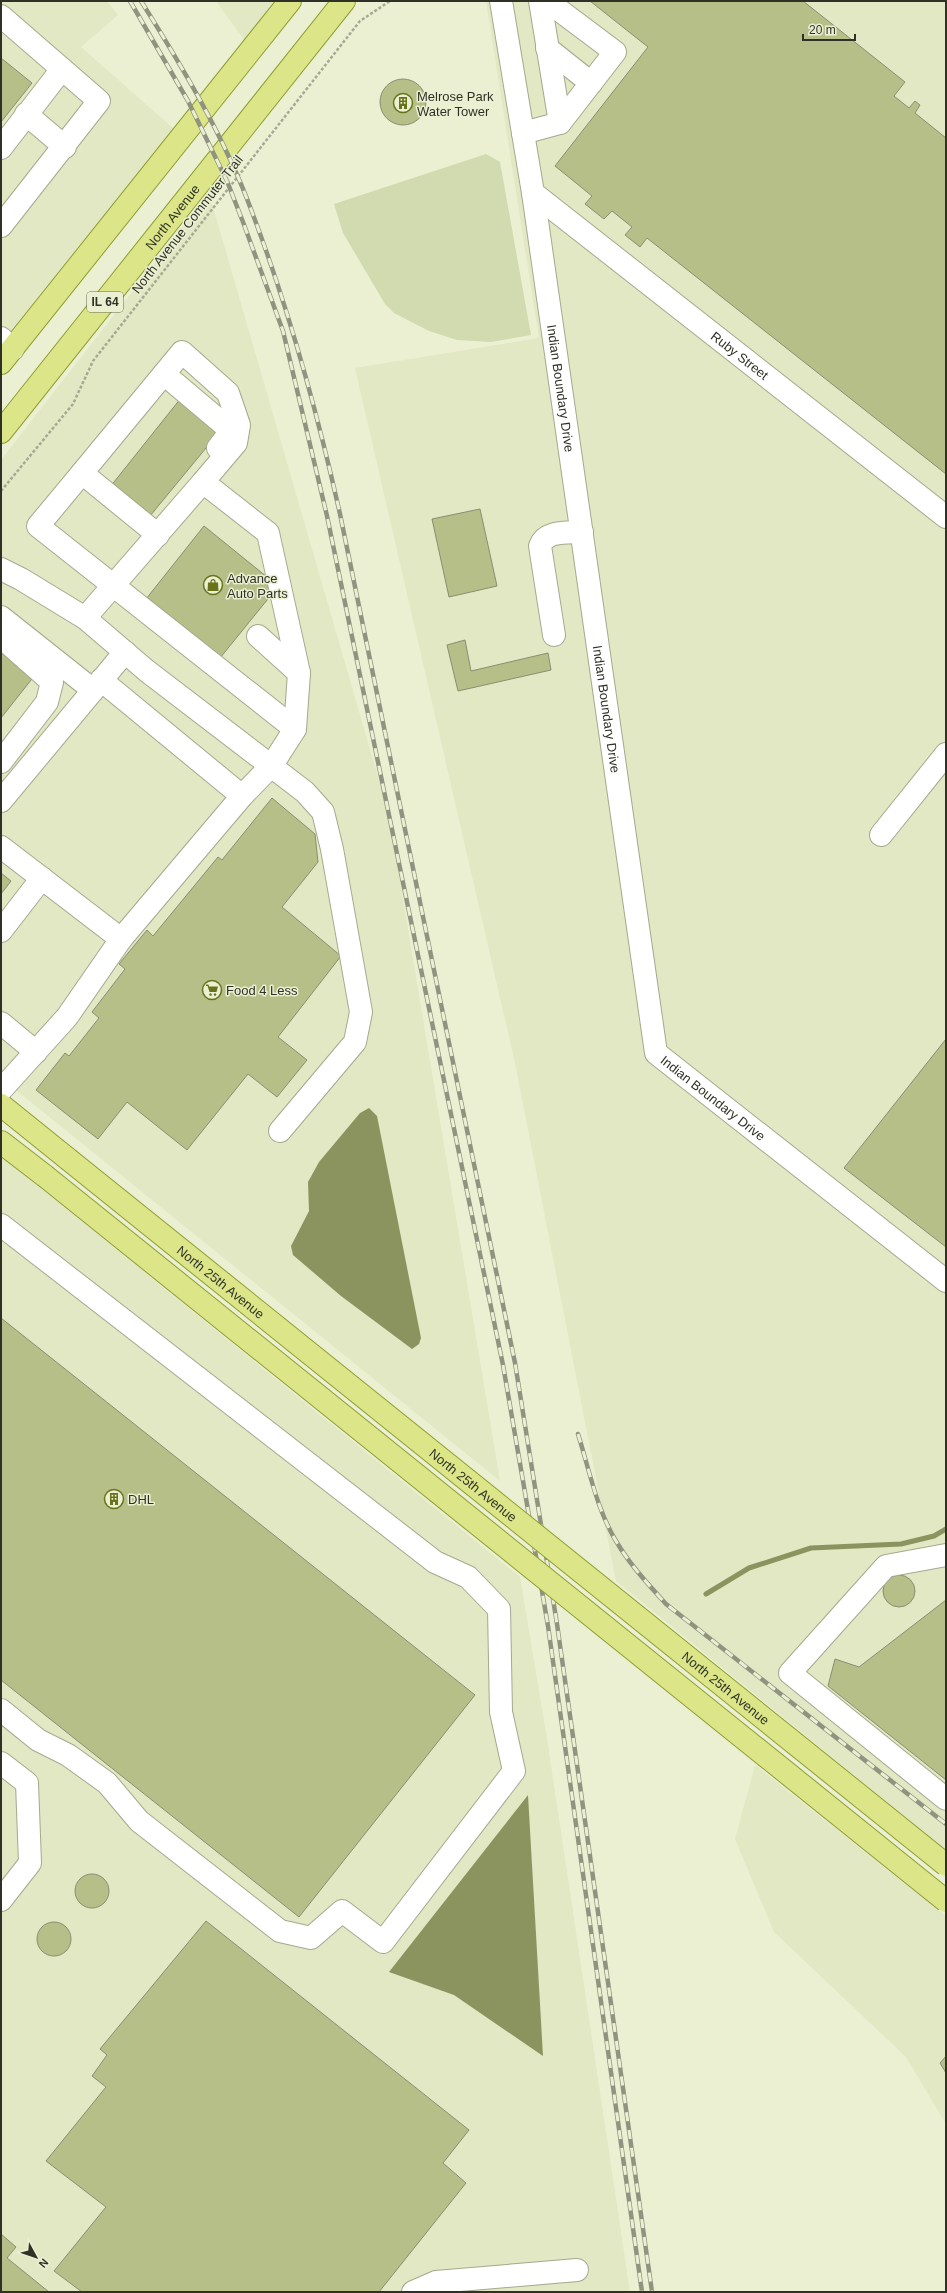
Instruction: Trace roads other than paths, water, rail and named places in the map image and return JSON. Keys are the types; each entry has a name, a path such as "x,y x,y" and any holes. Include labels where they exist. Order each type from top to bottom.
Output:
{"main road":[{"path":"5,350 290,1"},
{"name":"North Avenue","path":"1,432 344,1"},
{"name":"North 25th Avenue","path":"1,1105 946,1865"},
{"name":"North 25th Avenue","path":"1,1142 946,1900"}],"street":[{"name":"Indian Boundary Drive","path":"501,1 533,193 656,1053 946,1282"},
{"path":"540,1 560,123"},
{"path":"523,133 560,123 615,52 547,1"},
{"path":"1,16 99,101 65,147 1,226"},
{"path":"547,48 591,83"},
{"path":"1,148 62,69"},
{"path":"26,114 65,147"},
{"name":"Ruby Street","path":"533,193 946,517"},
{"path":"85,618 113,586 158,535 236,443 239,425 228,393 182,352 38,526 113,586 295,729"},
{"path":"164,374 228,428 228,435 209,459 204,481"},
{"path":"82,472 158,535"},
{"path":"1,1090 67,1017 121,939 242,796 272,765 295,729 299,673 268,533 204,481"},
{"path":"554,635 540,546 543,539 549,535 582,532"},
{"path":"1,569 21,579 85,618 125,652 272,765 305,792 323,812 332,849 361,1012 355,1042 280,1131"},
{"path":"1,617 97,685 242,796"},
{"path":"258,636 299,673"},
{"path":"1,637 52,682 47,702 1,762"},
{"path":"1,801 46,745 125,652"},
{"path":"28,728 46,745"},
{"path":"881,835 946,754"},
{"path":"1,847 121,939"},
{"path":"1,931 42,878"},
{"path":"1,1023 36,1052"},
{"path":"1,1225 435,1562 468,1577 499,1609 501,1712 514,1771 384,1942 342,1911 312,1938 280,1931 140,1821 107,1783 68,1755 38,1740 1,1710"},
{"path":"946,1555 886,1566 790,1673 946,1799"},
{"path":"1,1763 26,1783 30,1863 1,1900"},
{"path":"413,2292 436,2282 577,2270"}],"waterway":[{"path":"706,1594 749,1568 811,1548 901,1544 934,1536 946,1529"}],"railway":[{"path":"130,1 188,101 227,181 243,222 283,331 327,516 503,1365 548,1626 642,2292"},
{"path":"141,1 216,130 252,212 290,323 322,437 340,514 515,1363 557,1624 652,2292"},
{"path":"578,1434 594,1489 609,1529 621,1550 633,1566 666,1604 946,1824"}],"place":[{"name":"Melrose Park Water Tower","path":"403,103"},
{"name":"Advance Auto Parts","path":"213,585"},
{"name":"Food 4 Less","path":"212,990"},
{"name":"DHL","path":"114,1499"}]}
